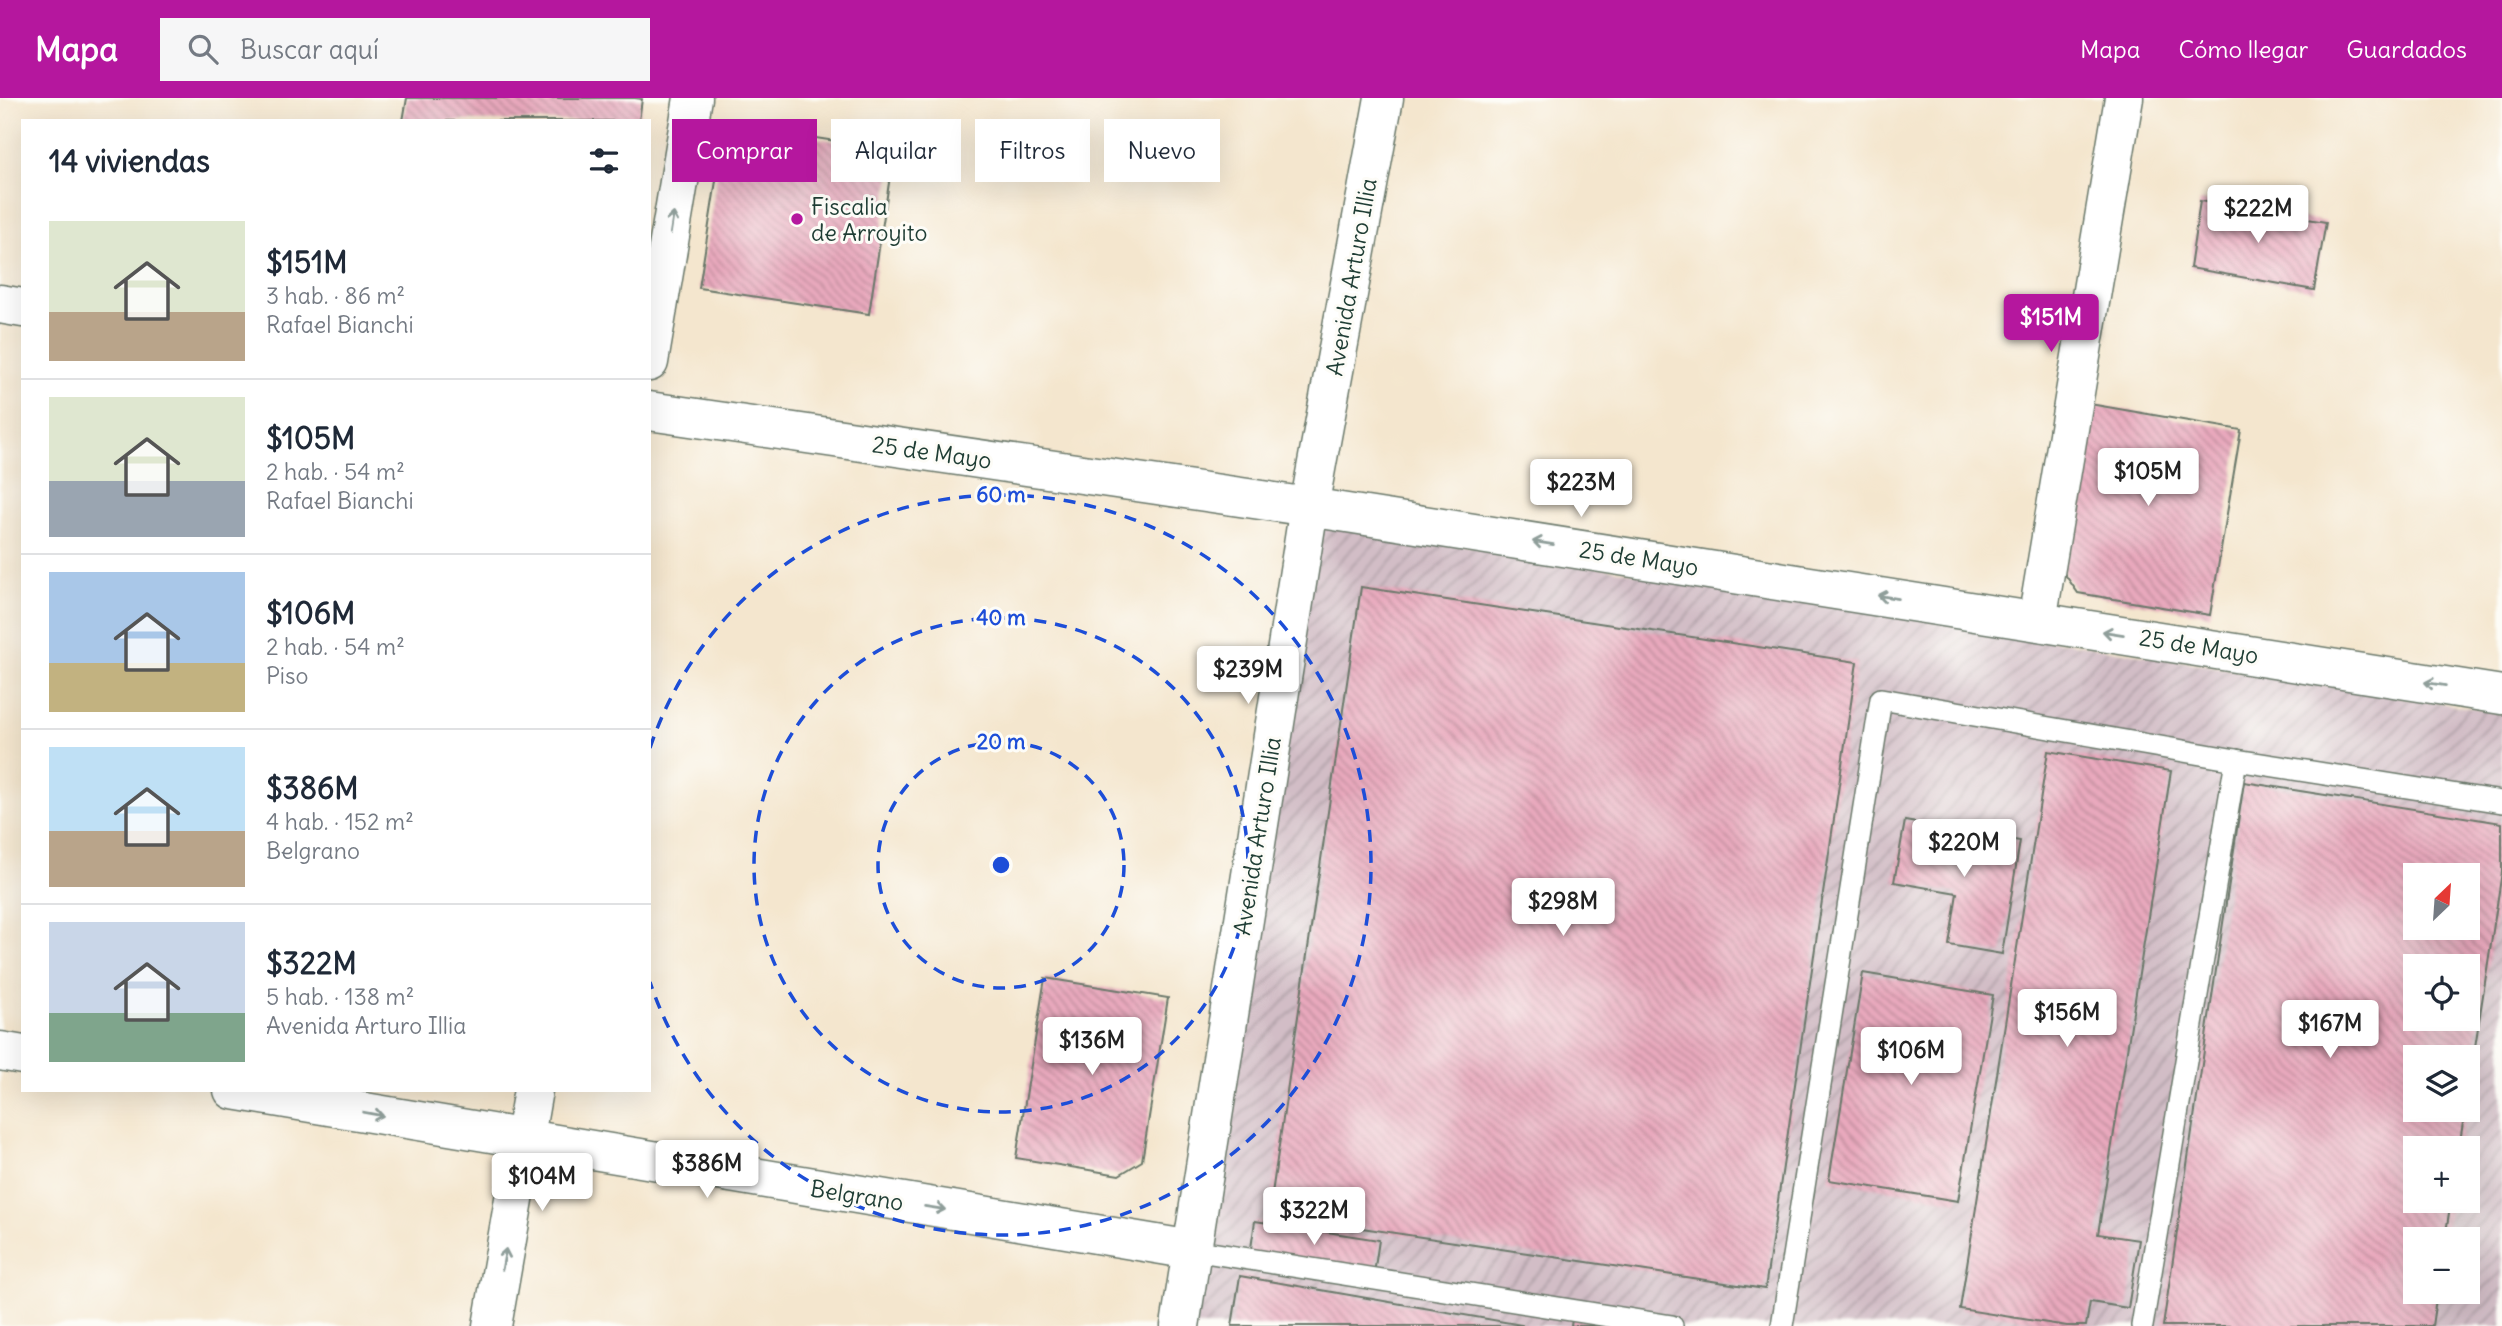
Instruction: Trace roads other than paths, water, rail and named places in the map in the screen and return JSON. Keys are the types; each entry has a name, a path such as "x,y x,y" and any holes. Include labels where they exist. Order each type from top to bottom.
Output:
{"street":[{"path":"651,350 692,98"},
{"name":"Avenida Arturo Illia","path":"1180,1326 1309,507 1384,98"},
{"path":"2037,621 2124,98"},
{"path":"0,304 21,308"},
{"name":"25 de Mayo","path":"651,411 1309,507 2502,695"},
{"path":"0,1051 21,1055"},
{"name":"Belgrano","path":"245,1092 1192,1250"},
{"path":"492,1326 533,1092"}],"lane":[{"path":"1782,1326 1881,699 2502,802"},
{"path":"2142,1326 2236,760"},
{"path":"1192,1250 1672,1326"}],"place":[{"name":"Fiscalia de Arroyito","path":"797,219"}]}
